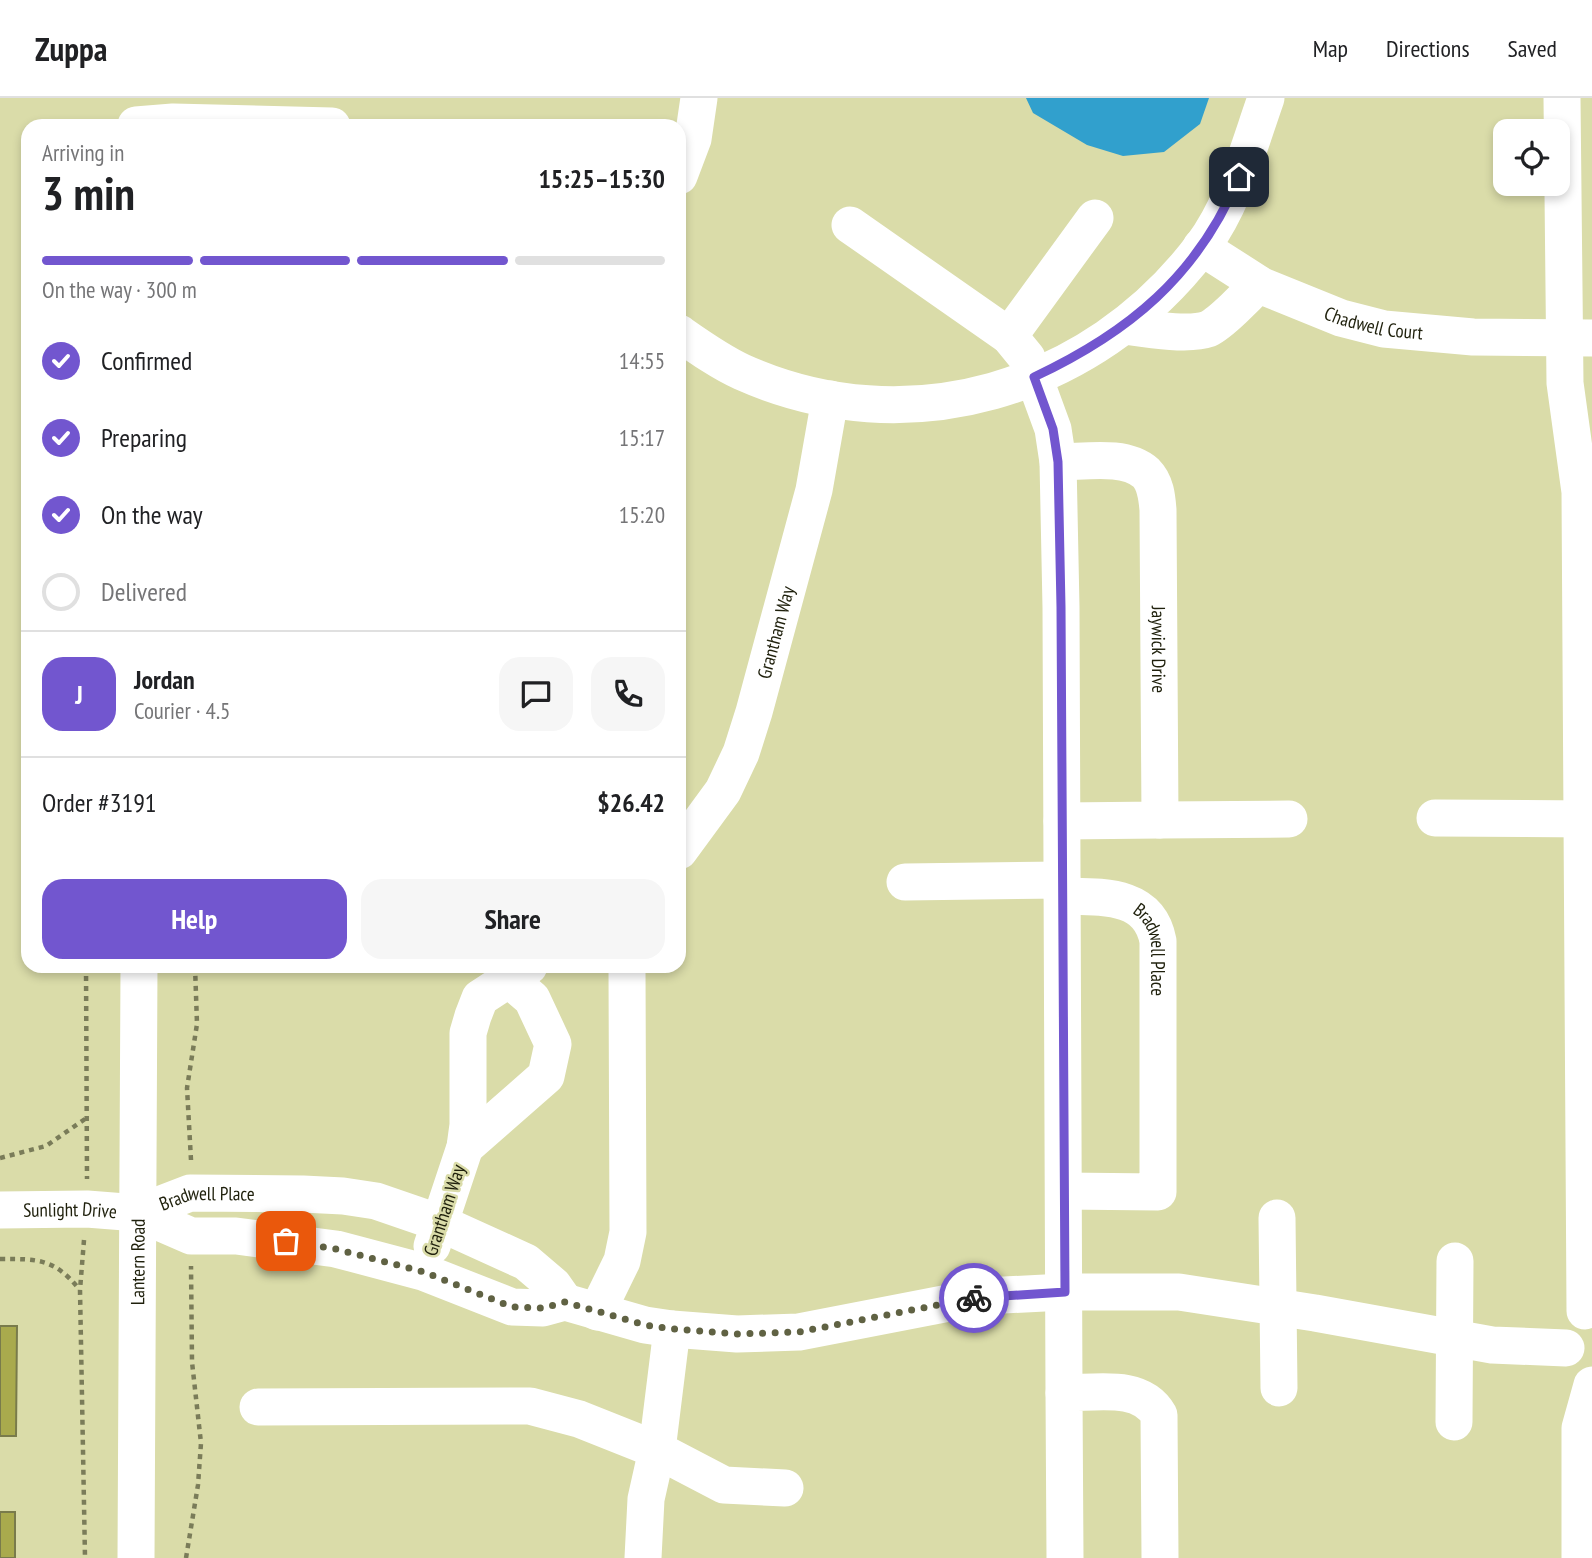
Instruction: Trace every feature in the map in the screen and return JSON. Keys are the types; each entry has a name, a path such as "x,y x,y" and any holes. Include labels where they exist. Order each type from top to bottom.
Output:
{"street":[{"path":"330,98 332,119"},
{"path":"686,163 703,98"},
{"path":"686,337 741,372 830,399 862,404 920,405 1000,389 1034,377 1079,355 1125,326 1151,303 1201,247 1230,199 1266,98"},
{"path":"1562,98 1578,338 1566,383 1580,492 1587,819 1588,1310 1570,1327 1566,1348 1574,1368 1592,1383 1580,1428 1580,1558"},
{"path":"136,116 154,119"},
{"path":"1009,336 1095,218"},
{"path":"850,225 1009,336 1027,358 1053,429 1058,462 1062,821 1065,1558"},
{"name":"Chadwell Court","path":"1201,247 1258,284 1297,302 1384,330 1429,335 1578,338"},
{"path":"1125,326 1168,332 1209,328 1258,284"},
{"name":"Grantham Way","path":"686,841 723,791 741,753 814,490 830,399"},
{"name":"Jaywick Drive","path":"1058,462 1110,462 1132,465 1146,474 1156,492 1160,820"},
{"path":"1435,818 1587,819"},
{"path":"1062,821 1289,819"},
{"path":"905,882 1062,888"},
{"name":"Bradwell Place","path":"1062,888 1139,908 1150,917 1158,941 1158,1192 1065,1191"},
{"name":"Lantern Road","path":"136,1558 139,973"},
{"name":"Grantham Way","path":"424,1272 465,1147 468,1125 468,1033 472,1016 480,999 519,973 553,1044 546,1076 465,1147"},
{"path":"581,1307 622,1261 628,1232 627,973"},
{"name":"Bradwell Place","path":"138,1213 190,1193 303,1194 376,1201 440,1223 526,1262 581,1307"},
{"name":"Sunlight Drive","path":"0,1210 87,1209 138,1213"},
{"name":"Bradwell Place","path":"138,1213 191,1236 236,1236 336,1249 424,1272 512,1307 581,1307 645,1325 673,1329 737,1334 799,1332 967,1299 1065,1292 1179,1292 1492,1345 1566,1348"},
{"path":"1277,1218 1279,1388"},
{"path":"1454,1422 1455,1261"},
{"path":"643,1558 646,1499 657,1450 673,1329"},
{"path":"1064,1393 1133,1394 1153,1404 1160,1424 1160,1558"},
{"path":"258,1407 530,1406 579,1419 657,1450 724,1485 785,1488"}],"path":[{"path":"85,1558 80,1290 87,1209 86,973"},
{"path":"0,1158 46,1146 86,1119"},
{"path":"0,1259 36,1259 48,1262 68,1275 80,1290"}],"water":[{"path":"1026,98 1209,98 1200,124 1164,152 1123,156 1087,145 1033,113"}],"building":[{"path":"0,1326 17,1326 16,1436 0,1436"},
{"path":"0,1512 15,1512 15,1558 0,1558"}],"way so far":[{"path":"286,1241 336,1249 424,1272 512,1307 543,1308 565,1302 645,1325 673,1329 737,1334 799,1332 974,1298"}],"route":[{"path":"974,1298 1065,1292 1058,462 1053,429 1034,377 1097,345 1125,326 1151,303 1201,247 1230,199 1239,177"}]}
